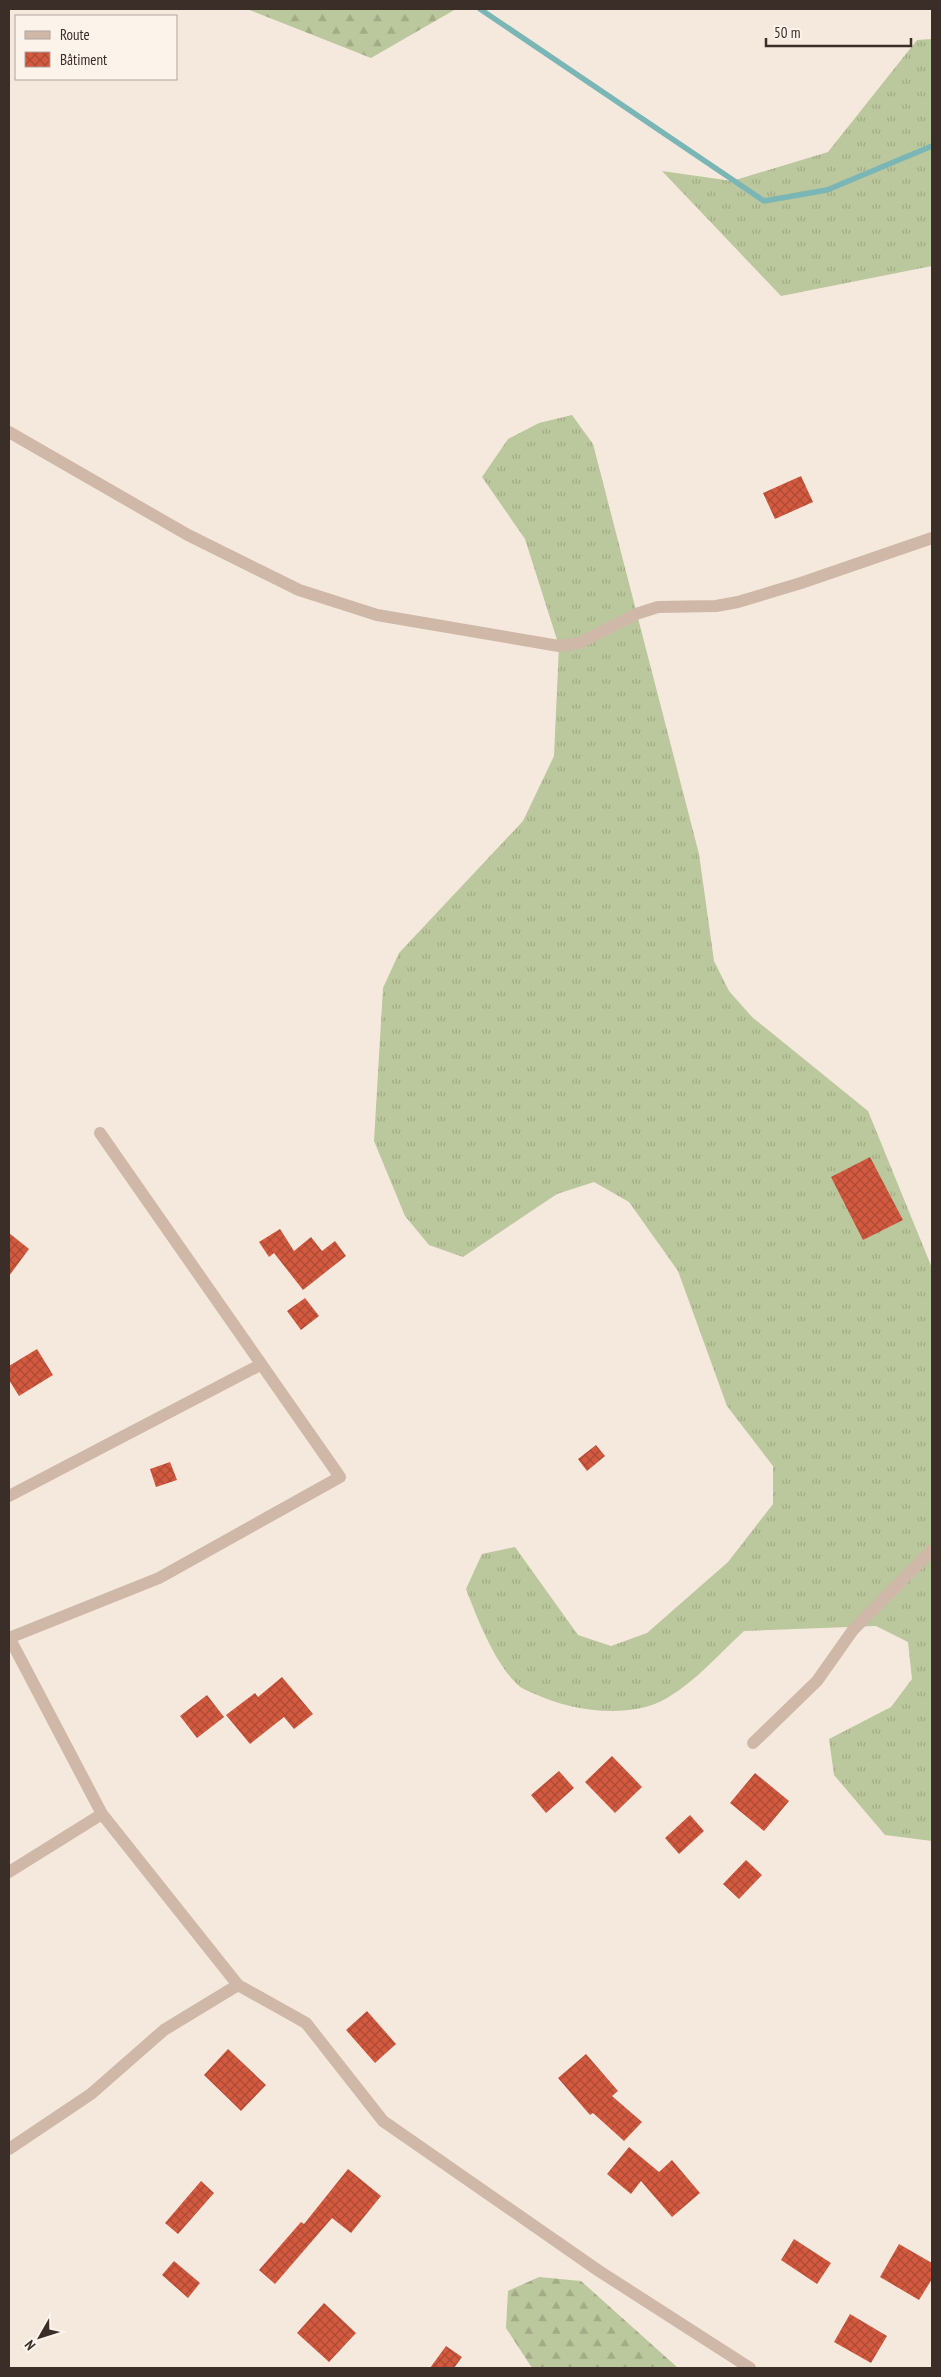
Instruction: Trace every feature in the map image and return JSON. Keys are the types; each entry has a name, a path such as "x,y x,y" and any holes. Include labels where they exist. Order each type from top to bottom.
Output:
{"street":[{"path":"9,432 188,535 299,590 377,615 559,646 579,642 636,614 658,607 716,606 738,602 932,538"},
{"path":"100,1133 260,1366 340,1477 160,1578 9,1638 102,1814 238,1986 306,2024 383,2121 599,2271 750,2368"},
{"path":"9,1496 260,1366"},
{"path":"753,1743 817,1681 853,1630 932,1550"},
{"path":"9,1872 102,1814"},
{"path":"9,2149 91,2094 164,2030 238,1986"}],"green space":[{"path":"247,9 456,9 371,58"},
{"path":"932,39 932,266 781,296 662,171 732,181 828,152 917,40"},
{"path":"572,415 593,444 699,854 714,961 729,991 752,1017 868,1111 932,1268 932,1841 885,1835 834,1775 829,1739 891,1707 912,1679 908,1642 876,1626 744,1631 698,1675 667,1698 652,1705 636,1709 601,1711 583,1709 549,1700 518,1685 494,1653 466,1589 482,1554 515,1547 578,1635 611,1646 647,1633 728,1562 773,1504 773,1466 727,1406 678,1271 629,1202 594,1182 557,1194 463,1257 429,1245 405,1216 374,1141 383,988 399,953 523,821 554,756 559,646 525,539 482,477 508,439 539,423"},
{"path":"539,2277 581,2281 678,2368 532,2368 506,2328 508,2291"}],"building":[{"path":"801,476 813,502 775,519 763,493"},
{"path":"870,1157 903,1220 863,1240 831,1177"},
{"path":"280,1229 294,1251 311,1237 322,1251 335,1241 346,1256 303,1290 274,1253 269,1257 259,1242"},
{"path":"9,1233 29,1249 9,1276"},
{"path":"305,1298 319,1316 301,1330 287,1311"},
{"path":"37,1349 53,1375 19,1396 9,1380 9,1366"},
{"path":"596,1445 605,1456 587,1471 578,1459"},
{"path":"170,1462 177,1480 156,1487 150,1469"},
{"path":"282,1677 313,1714 294,1729 284,1717 250,1744 226,1715 255,1693 258,1697"},
{"path":"207,1695 224,1717 197,1738 180,1716"},
{"path":"612,1756 642,1787 615,1813 585,1782"},
{"path":"559,1771 574,1788 546,1813 531,1795"},
{"path":"755,1773 789,1801 764,1831 730,1803"},
{"path":"690,1815 704,1831 679,1854 665,1838"},
{"path":"746,1860 762,1875 739,1899 723,1884"},
{"path":"367,2011 396,2044 375,2063 346,2030"},
{"path":"228,2049 266,2085 241,2111 204,2075"},
{"path":"586,2054 618,2091 612,2096 642,2122 624,2141 593,2113 590,2115 558,2078"},
{"path":"629,2147 659,2172 672,2160 700,2193 672,2217 641,2181 631,2194 607,2174"},
{"path":"348,2169 381,2196 351,2233 332,2218 275,2284 259,2270 301,2222 304,2224"},
{"path":"201,2181 214,2193 178,2234 165,2223"},
{"path":"794,2239 831,2263 817,2284 781,2260"},
{"path":"899,2244 932,2263 932,2279 919,2300 880,2277"},
{"path":"174,2261 200,2283 188,2298 162,2275"},
{"path":"324,2303 356,2333 329,2362 297,2333"},
{"path":"850,2314 887,2336 871,2363 834,2342"},
{"path":"446,2346 462,2357 454,2368 430,2368"}],"waterway":[{"path":"480,9 764,201 827,190 932,146"}]}
